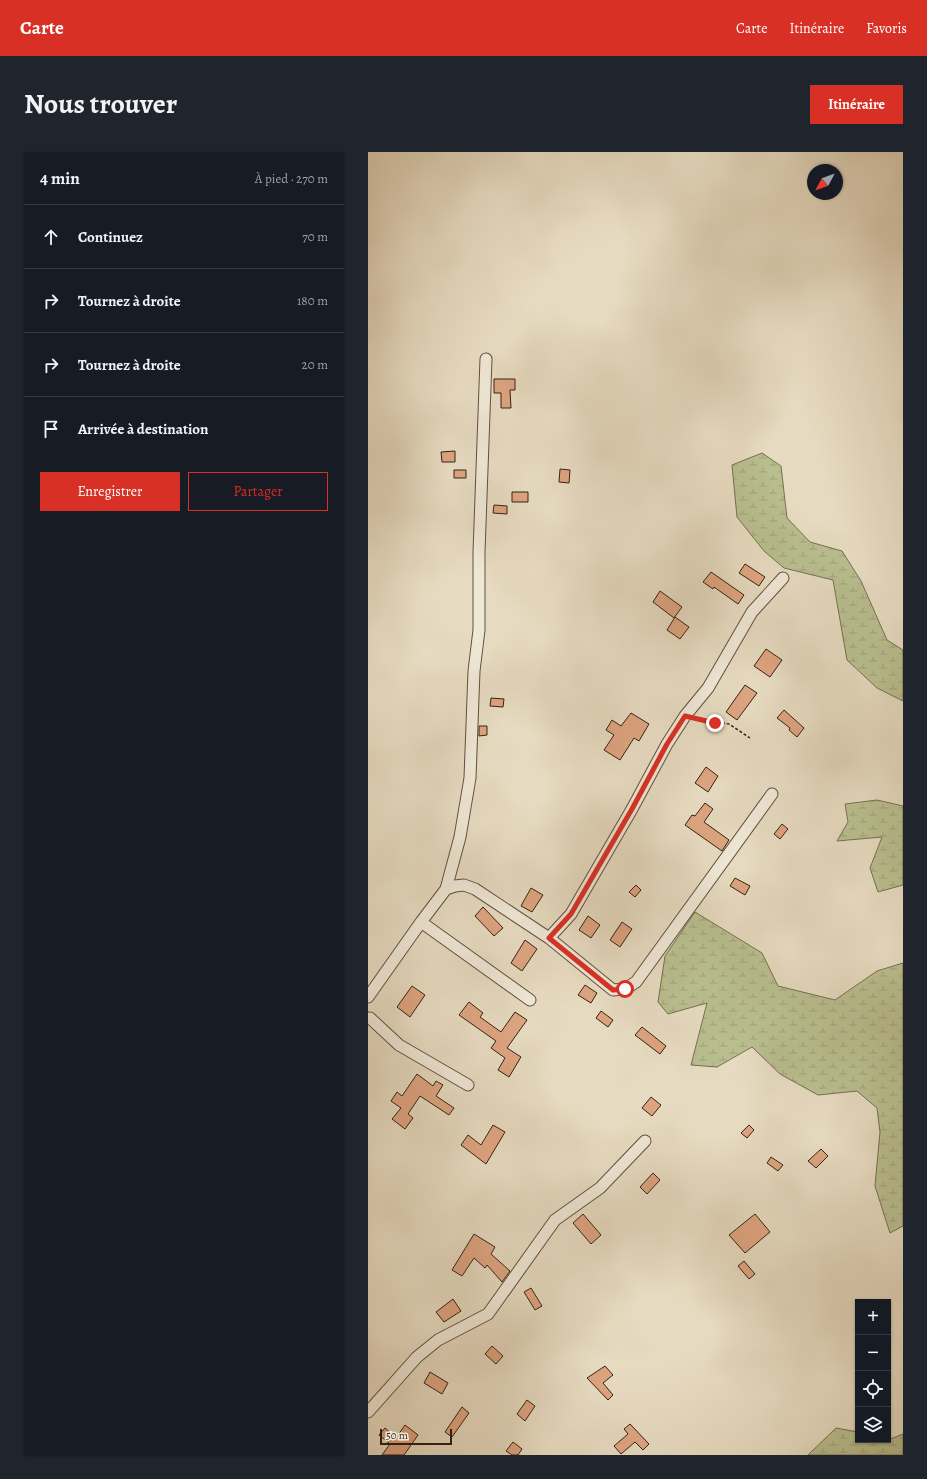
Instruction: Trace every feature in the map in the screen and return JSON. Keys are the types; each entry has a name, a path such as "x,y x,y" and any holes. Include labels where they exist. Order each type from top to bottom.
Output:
{"street":[{"path":"368,997 420,922 446,889 460,837 470,778 474,671 479,630 479,552 486,359"},
{"path":"549,938 571,914 632,809 667,744 685,716 708,688 752,612 783,578"},
{"path":"446,889 464,885 475,889 549,938 613,990 625,989 636,982 772,794"},
{"path":"420,922 530,1000"},
{"path":"368,1018 370,1018 399,1045 468,1085"},
{"path":"368,1412 417,1357 438,1340 488,1314 555,1220 600,1188 644,1141"}],"path":[{"path":"685,716 729,724 750,738"}],"green space":[{"path":"762,453 781,466 787,518 810,542 842,551 861,581 887,640 903,650 903,701 877,688 847,660 833,580 784,568 764,551 737,517 732,465"},
{"path":"877,800 903,806 903,885 878,892 870,868 882,837 837,841 848,822 845,804"},
{"path":"695,912 762,953 778,986 835,1000 877,971 903,963 903,1226 890,1233 875,1186 880,1132 877,1108 857,1091 818,1095 780,1074 752,1047 717,1067 691,1065 707,1003 668,1014 658,1002 665,956"},
{"path":"836,1428 855,1431 855,1443 891,1443 891,1439 903,1434 903,1455 808,1455"}],"building":[{"path":"494,379 515,379 515,390 510,390 511,408 501,408 501,393 494,393"},
{"path":"455,451 455,462 442,462 441,452"},
{"path":"560,469 570,470 569,483 559,482"},
{"path":"454,470 466,470 466,478 454,478"},
{"path":"512,492 528,492 528,502 512,502"},
{"path":"494,505 507,506 507,514 493,513"},
{"path":"745,564 765,577 759,586 739,573"},
{"path":"711,572 744,595 738,604 714,587 713,589 703,582"},
{"path":"660,591 682,607 674,618 653,602"},
{"path":"675,617 689,627 680,639 667,630"},
{"path":"766,649 782,660 770,677 754,666"},
{"path":"745,685 757,693 737,720 726,712"},
{"path":"491,698 504,699 503,707 490,706"},
{"path":"784,710 804,728 797,737 789,730 790,728 777,718"},
{"path":"631,713 649,724 639,741 634,738 620,760 604,750 614,735 606,730 612,720 621,726"},
{"path":"479,726 487,726 487,735 479,736"},
{"path":"706,767 718,776 708,792 695,783"},
{"path":"705,803 713,809 704,822 729,840 722,851 685,825 692,815 695,816"},
{"path":"782,824 788,829 780,839 774,834"},
{"path":"735,878 750,886 745,895 730,886"},
{"path":"636,885 641,890 635,897 629,892"},
{"path":"531,888 543,895 532,912 521,906"},
{"path":"483,907 503,928 494,936 475,916"},
{"path":"588,916 600,925 591,938 579,930"},
{"path":"622,922 632,929 620,947 610,940"},
{"path":"525,940 537,949 522,971 511,963"},
{"path":"585,985 597,993 591,1003 578,995"},
{"path":"412,986 425,995 410,1017 397,1007"},
{"path":"469,1002 483,1013 480,1017 501,1032 515,1012 527,1020 507,1048 521,1057 509,1077 498,1070 505,1058 491,1048 496,1041 459,1015"},
{"path":"601,1011 613,1020 608,1027 596,1018"},
{"path":"642,1027 666,1046 660,1054 635,1035"},
{"path":"417,1074 433,1086 436,1081 443,1085 436,1096 454,1108 449,1115 420,1096 408,1114 413,1118 405,1129 392,1119 401,1108 391,1101 397,1092 402,1096"},
{"path":"651,1097 661,1105 652,1116 642,1108"},
{"path":"493,1125 505,1132 486,1164 461,1145 468,1135 481,1145"},
{"path":"749,1125 754,1130 747,1138 741,1133"},
{"path":"821,1149 828,1156 816,1168 808,1161"},
{"path":"771,1157 783,1165 778,1171 767,1163"},
{"path":"653,1173 660,1180 647,1194 640,1187"},
{"path":"583,1214 601,1235 591,1244 573,1223"},
{"path":"755,1214 770,1232 745,1253 729,1235"},
{"path":"474,1234 495,1247 491,1254 510,1271 502,1282 487,1265 485,1268 474,1258 462,1276 452,1270"},
{"path":"744,1261 755,1274 749,1279 738,1266"},
{"path":"531,1288 542,1306 535,1310 524,1292"},
{"path":"453,1299 461,1311 444,1322 436,1312"},
{"path":"492,1346 503,1356 496,1364 485,1354"},
{"path":"605,1366 613,1375 603,1383 613,1395 608,1400 587,1378"},
{"path":"430,1372 448,1383 442,1394 424,1383"},
{"path":"527,1400 535,1406 525,1421 517,1414"},
{"path":"462,1407 469,1413 452,1437 445,1432"},
{"path":"630,1424 649,1444 643,1450 635,1442 621,1454 614,1446 628,1434 624,1429"},
{"path":"405,1425 418,1435 404,1455 382,1455 390,1444 379,1435 385,1428 396,1438"},
{"path":"513,1442 522,1449 518,1455 512,1455 506,1451"}],"route":[{"path":"625,989 613,990 549,938 571,914 632,809 667,744 685,716 715,723"}]}
